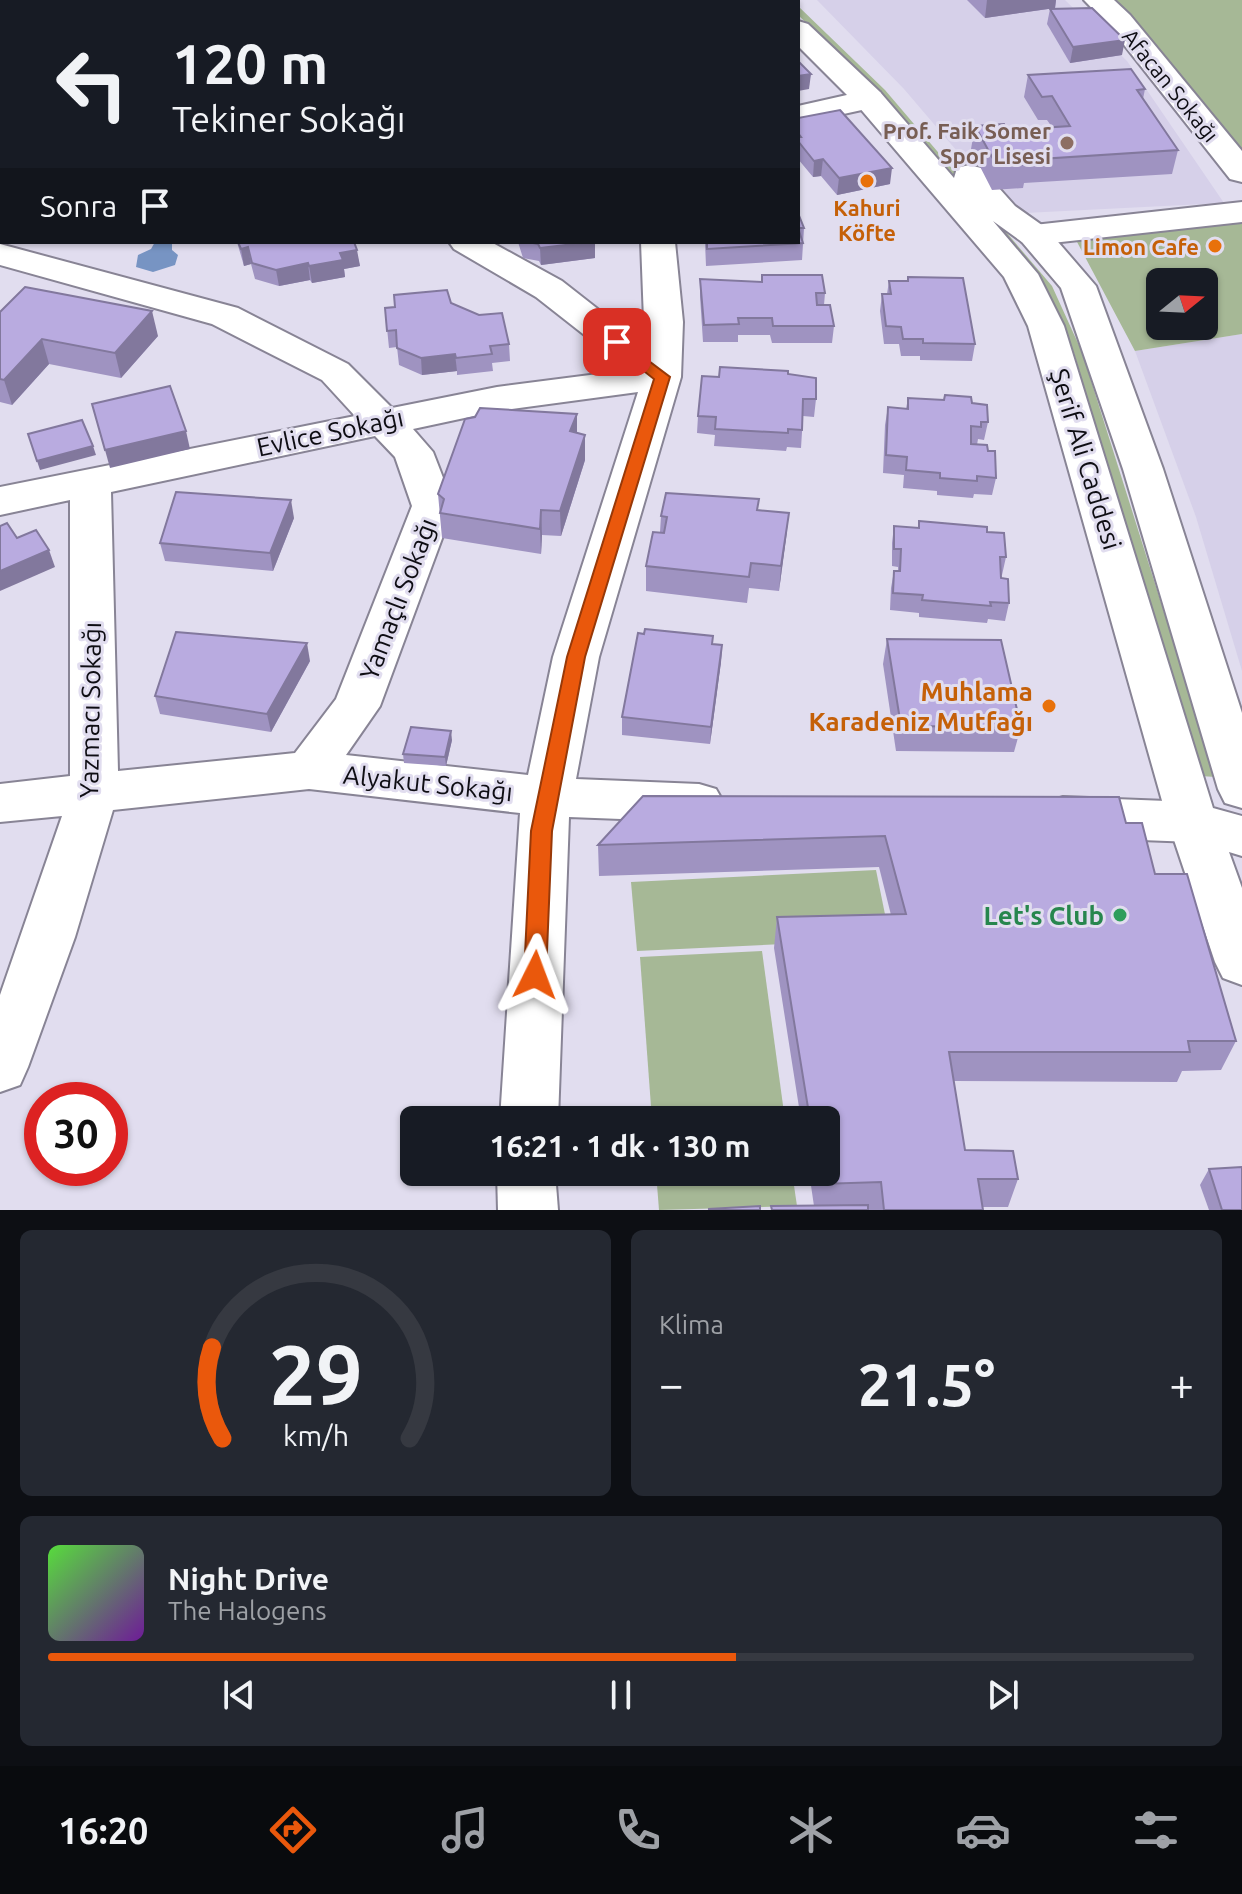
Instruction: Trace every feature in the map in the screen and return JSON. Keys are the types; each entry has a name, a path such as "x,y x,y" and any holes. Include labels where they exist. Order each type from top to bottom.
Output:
{"street":[{"name":"Şerif Ali Caddesi","path":"804,0 896,91 1003,213 1034,235 1078,286 1107,364 1242,789"},
{"name":"Afacan Sokağı","path":"1098,0 1120,21 1242,172"},
{"name":"Şerif Ali Caddesi","path":"800,32 869,99 1020,274 1046,326 1193,822 1242,962"},
{"path":"800,115 869,99"},
{"path":"1034,235 1242,212"},
{"path":"470,244 549,289 662,377"},
{"path":"530,1106 541,831 576,657 662,377 665,322 658,244"},
{"name":"Yamaçlı Sokağı","path":"0,254 225,316 335,372 413,452 433,506 357,706 309,770"},
{"name":"Evlice Sokağı","path":"0,501 497,399 662,377"},
{"name":"Yazmacı Sokağı","path":"0,1067 49,937 94,793 90,482"},
{"name":"Alyakut Sokağı","path":"0,803 309,770 548,797 737,804"},
{"path":"1020,816 1193,822 1242,836"},
{"path":"527,1186 528,1210"}],"shaded area":[{"name":"Prof. Faik Somer Spor Lisesi","path":"817,0 1065,0 1127,61 1224,203 1025,213 997,198 904,89"},
{"path":"1242,334 1242,671 1196,517 1135,351"}],"green space":[{"path":"1104,0 1242,0 1242,151"},
{"path":"800,8 885,90 1052,286 1082,352 1216,777 1200,776 1074,353 1043,285 870,84 800,17"},
{"path":"1242,220 1242,334 1218,338 1218,268 1146,268 1146,340 1204,340 1135,351 1076,240"},
{"path":"876,870 890,939 637,951 631,882"},
{"path":"762,951 783,1106 651,1106 640,957"},
{"path":"657,1186 794,1186 797,1206 659,1210"}],"water":[{"path":"154,244 172,244 172,250 178,255 175,265 153,272 136,267 138,255 151,249"}],"building":[{"path":"1092,8 1125,40 1073,47 1050,9"},
{"path":"800,63 811,74 800,76"},
{"path":"1131,69 1145,89 1137,90 1178,150 1025,160 1028,164 997,166 975,126 1004,124 1007,130 1070,126 1052,96 1042,97 1028,75"},
{"path":"840,110 892,168 839,178 823,159 814,161 800,144 800,118"},
{"path":"239,244 355,244 357,250 340,253 343,260 276,270 252,263 248,247 241,249"},
{"path":"538,244 574,244 540,248"},
{"path":"707,244 787,244 707,249"},
{"path":"762,275 822,275 825,293 816,293 817,305 830,305 834,326 773,326 772,318 738,318 739,324 704,325 700,279 762,282"},
{"path":"908,277 963,278 975,344 923,343 923,339 903,339 901,327 886,326 882,294 891,294 889,281 908,281"},
{"path":"25,287 152,311 115,353 42,339 4,380 0,379 0,312"},
{"path":"447,290 451,303 479,315 502,313 509,344 490,346 492,354 456,358 455,354 421,358 397,348 396,330 387,331 385,308 395,307 394,295"},
{"path":"720,367 788,371 788,374 816,378 816,399 803,399 802,430 788,429 788,433 715,429 716,417 698,416 702,376 719,377"},
{"path":"170,386 186,431 105,450 92,404"},
{"path":"945,395 971,397 972,403 987,405 988,422 981,422 981,427 971,426 971,444 987,445 988,451 995,451 996,478 977,476 977,481 940,478 940,473 906,470 907,457 886,455 888,407 908,409 908,398 944,400"},
{"path":"480,408 577,414 570,431 585,435 560,511 541,510 540,529 440,513 444,499 438,494 465,419 475,417"},
{"path":"82,420 93,446 37,461 28,434"},
{"path":"176,492 291,500 270,553 160,543"},
{"path":"666,493 759,499 757,510 789,513 781,566 751,563 749,577 646,566 653,532 664,533 667,517 661,516"},
{"path":"919,521 987,527 987,532 1004,533 1006,557 1000,557 1001,578 1008,579 1009,603 990,602 991,606 922,600 923,595 893,593 894,571 900,571 901,549 894,549 894,526 919,528"},
{"path":"7,523 17,538 36,530 49,550 0,571 0,526"},
{"path":"645,629 713,636 712,644 722,645 711,727 622,717 638,633 644,634"},
{"path":"176,632 307,643 267,714 155,696"},
{"path":"887,639 1001,640 1021,727 901,726"},
{"path":"411,727 451,731 445,757 403,754"},
{"path":"643,796 1119,797 1126,823 1142,823 1155,874 1187,874 1236,1041 1188,1041 1190,1052 949,1052 965,1150 1013,1151 1018,1179 978,1179 983,1210 884,1210 881,1182 840,1183 840,1106 808,1106 777,917 906,914 885,836 598,845"},
{"path":"1242,1167 1242,1210 1222,1210 1209,1169"},
{"path":"868,1205 868,1210 772,1210 771,1206"},
{"path":"760,1206 760,1210 708,1209"}],"place":[{"name":"Prof. Faik Somer Spor Lisesi","path":"1067,143"},
{"name":"Kahuri Köfte","path":"867,181"},
{"name":"Limon Cafe","path":"1215,246"},
{"name":"Muhlama Karadeniz Mutfağı","path":"1049,706"},
{"name":"Let's Club","path":"1120,915"}],"route":[{"path":"535,975 541,831 576,657 662,377 617,342"}]}
